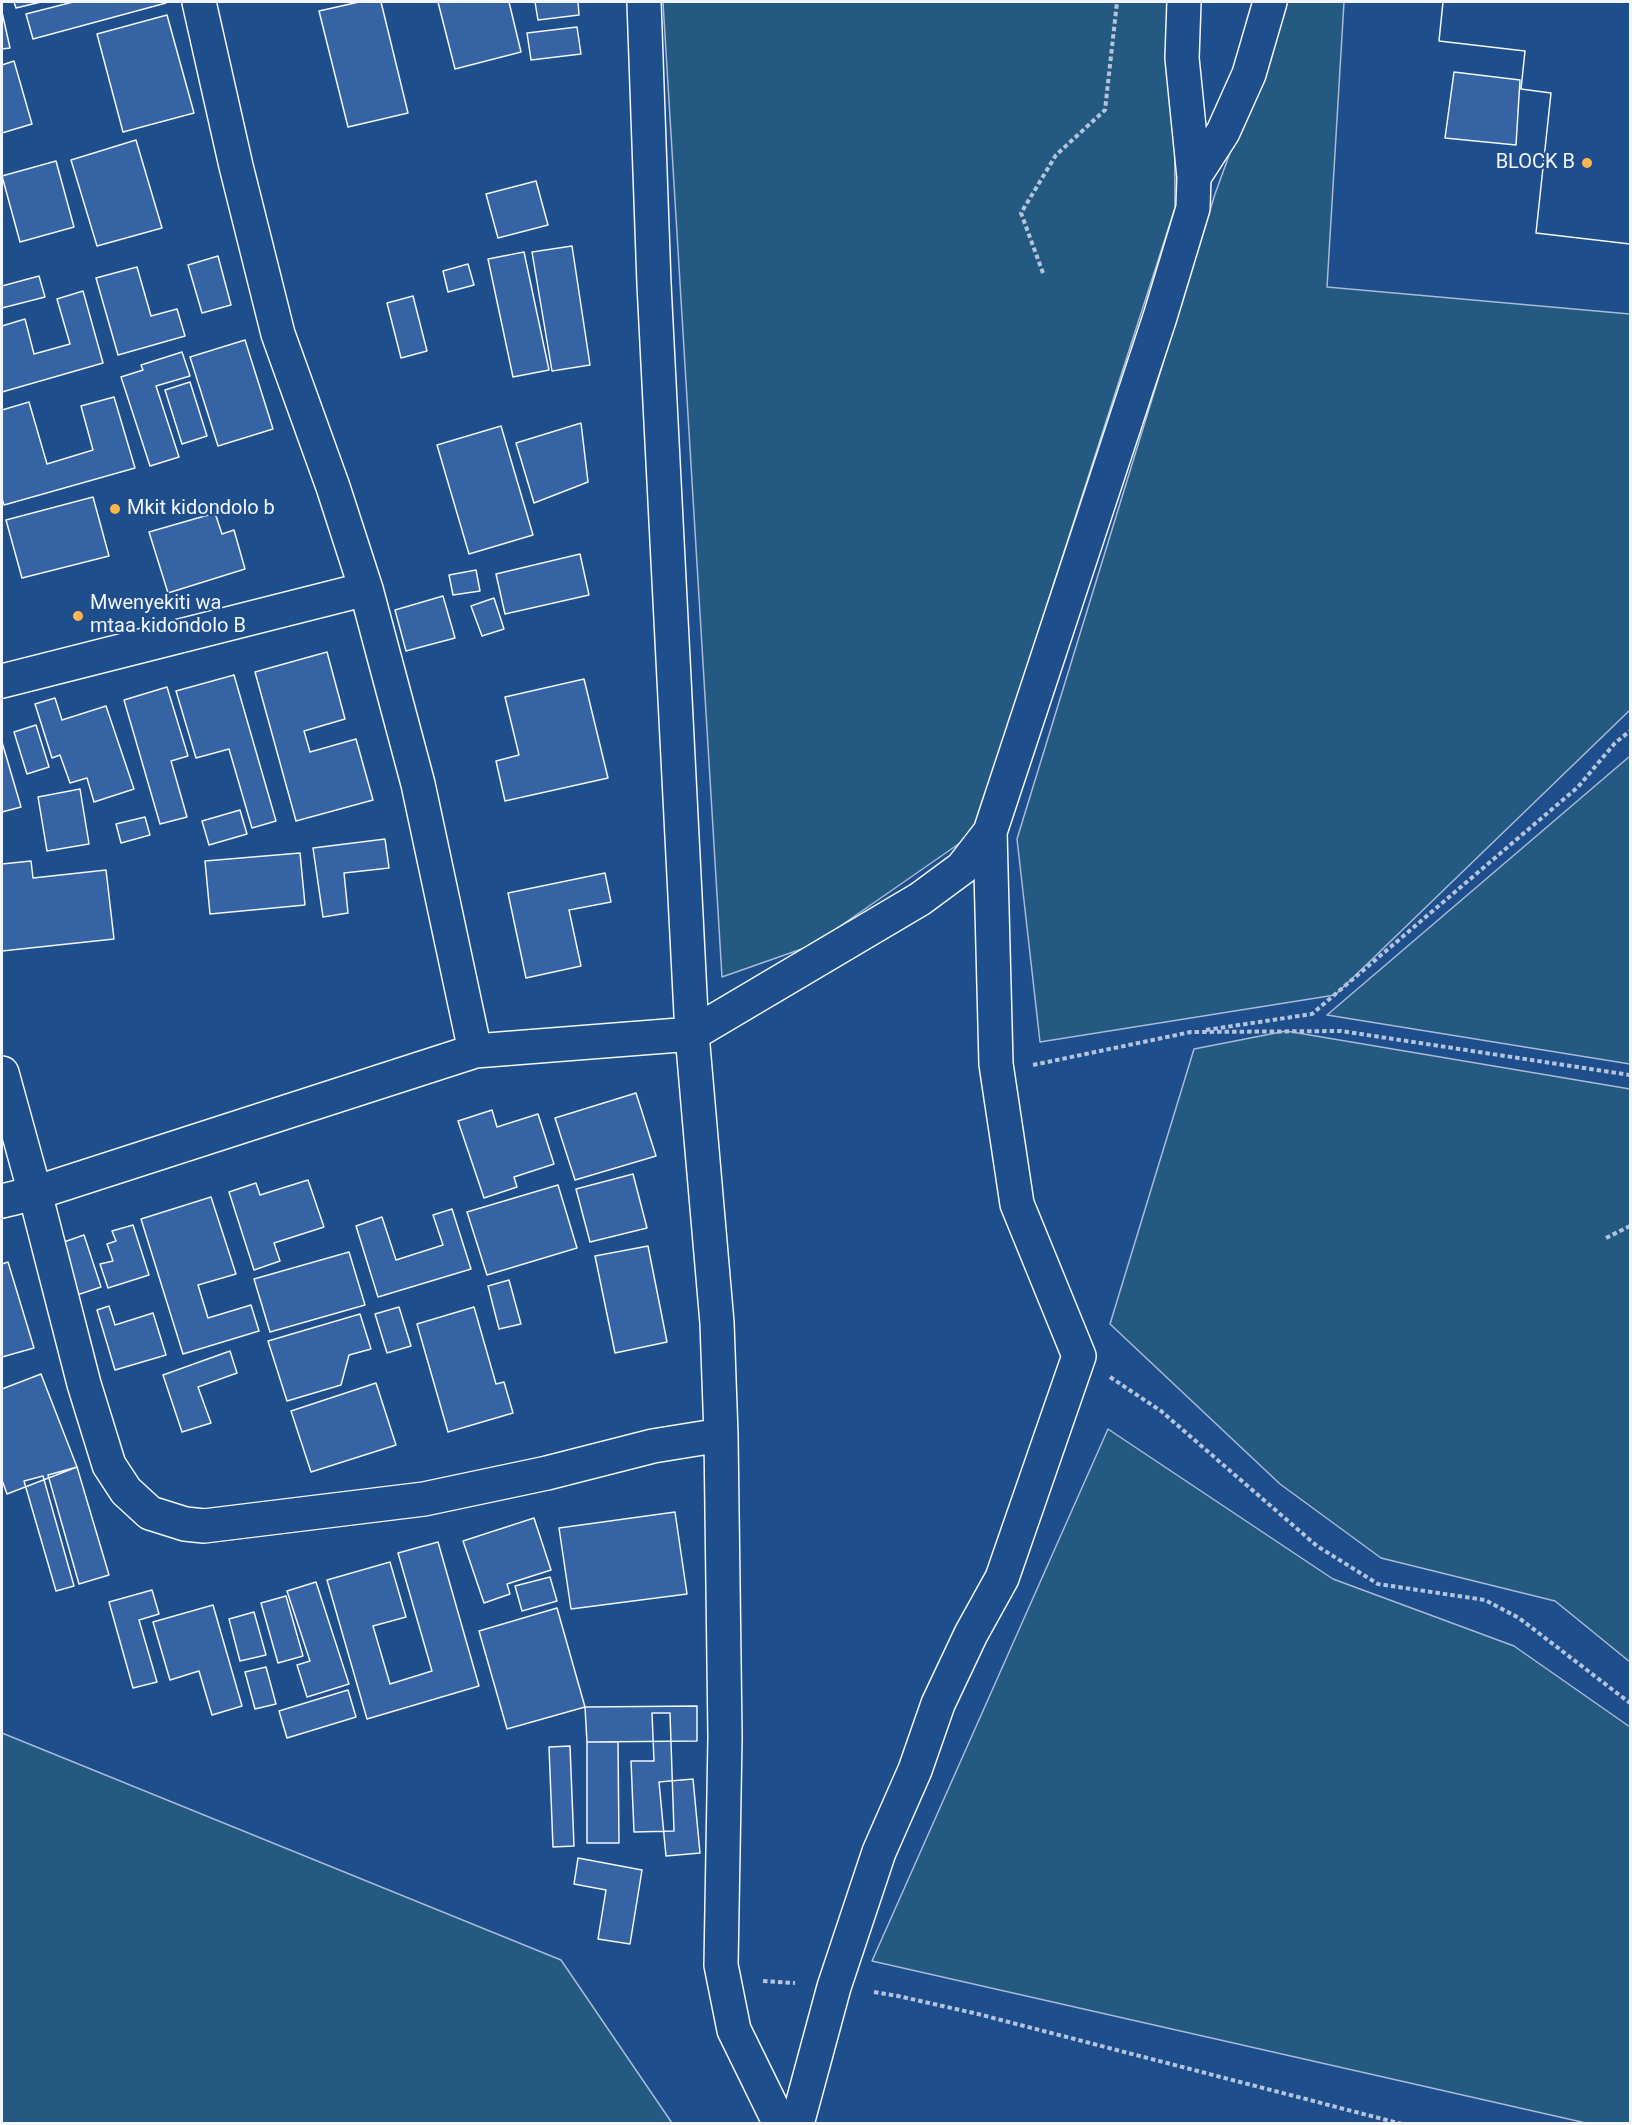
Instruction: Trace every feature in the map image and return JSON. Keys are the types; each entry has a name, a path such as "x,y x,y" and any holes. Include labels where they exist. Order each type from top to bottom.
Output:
{"street":[{"path":"199,2 236,166 278,334 333,487 366,589 418,783 475,1051"},
{"path":"644,2 654,284 692,1034 717,1323 721,1435 725,1737 721,1965 734,2030 780,2124"},
{"path":"2,1201 35,1193 475,1051 692,1034 920,899 962,868 990,832 1160,317 1193,208 1194,177 1182,58 1184,2"},
{"path":"1194,177 1223,132 1249,74 1270,2"},
{"path":"2,681 366,589"},
{"path":"797,2124 834,1987 879,1852 915,1770 938,1704 971,1634 1002,1578 1079,1356 1017,1204 997,1072 990,832"},
{"path":"2,1073 84,1384 109,1465 116,1478 150,1513 168,1520 204,1526 424,1499 547,1473 653,1446 721,1435"}],"path":[{"path":"1043,273 1021,213 1056,155 1105,110 1117,2"},
{"path":"997,1072 1191,1032 1312,1014 1578,787 1615,743 1630,731"},
{"path":"1191,1032 1341,1031 1630,1075"},
{"path":"1606,1238 1630,1226"},
{"path":"1079,1356 1161,1411 1317,1546 1378,1584 1485,1600 1519,1618 1630,1703"},
{"path":"724,1977 834,1987 898,1996 978,2014 1401,2124"}],"shaded area":[{"path":"663,2 1174,2 1175,208 973,834 813,945 722,977"},
{"path":"1285,2 1344,2 1327,287 1630,314 1630,710 1335,995 1040,1042 1017,839 1215,194"},
{"path":"1630,756 1630,1064 1327,1015"},
{"path":"1286,1031 1630,1089 1630,1662 1555,1601 1381,1558 1280,1484 1110,1324 1194,1049"},
{"path":"1108,1429 1333,1579 1514,1646 1630,1727 1630,2123 1586,2123 872,1961"},
{"path":"2,1733 561,1960 672,2123 2,2123"}],"building":[{"path":"14,2 41,2 16,8"},
{"path":"73,2 166,3 33,39 26,14"},
{"path":"359,2 381,2 408,113 348,127 319,11"},
{"path":"438,2 509,2 521,52 455,69"},
{"path":"535,2 578,2 579,15 538,20"},
{"name":"BLOCK B","path":"1443,2 1630,2 1630,244 1536,233 1551,93 1521,89 1525,51 1439,41"},
{"name":"BLOCK B","path":"1443,2 1630,2 1630,244 1536,233 1551,93 1521,89 1525,51 1439,41"},
{"path":"2,12 10,48 2,49"},
{"path":"167,15 194,113 123,132 97,34"},
{"path":"577,27 581,54 531,60 527,33"},
{"path":"14,61 32,124 2,133 2,65"},
{"path":"1454,72 1520,80 1516,145 1445,138"},
{"path":"136,140 162,228 97,246 71,160"},
{"path":"56,161 74,227 20,242 2,176"},
{"path":"536,181 548,225 498,238 486,194"},
{"path":"572,246 590,365 552,371 532,252"},
{"path":"524,252 549,370 513,377 488,259"},
{"path":"218,256 231,305 202,313 188,265"},
{"path":"468,264 474,285 448,292 443,271"},
{"path":"137,267 151,316 177,309 185,336 118,355 96,278"},
{"path":"39,276 45,297 2,308 2,286"},
{"path":"83,291 103,363 2,392 2,326 25,319 34,354 70,344 57,299"},
{"path":"413,296 427,351 401,358 387,303"},
{"path":"245,340 273,429 218,446 190,357"},
{"path":"182,352 190,376 156,386 179,457 150,466 121,377 143,370 141,365"},
{"path":"190,382 207,436 182,444 165,390"},
{"path":"114,397 135,468 4,505 2,498 2,410 29,402 47,464 93,450 81,406"},
{"path":"581,423 588,482 534,503 516,443"},
{"path":"501,426 533,535 469,554 437,445"},
{"path":"93,497 109,556 22,578 6,520"},
{"path":"215,513 222,534 234,530 245,569 168,593 149,532"},
{"path":"580,554 589,595 505,614 496,574"},
{"path":"476,570 480,591 453,595 449,575"},
{"path":"443,596 455,638 406,651 395,610"},
{"path":"494,598 504,629 482,636 471,606"},
{"path":"327,652 345,719 304,731 310,752 356,739 373,800 296,821 255,672"},
{"path":"234,675 276,821 252,828 229,749 196,758 176,691"},
{"path":"584,679 608,778 505,801 496,761 519,755 505,697"},
{"path":"167,687 188,756 171,761 187,817 160,824 124,700"},
{"path":"55,698 62,720 106,706 134,789 94,802 87,778 70,783 60,755 52,758 35,704"},
{"path":"36,725 49,767 27,774 14,732"},
{"path":"2,742 21,807 2,812"},
{"path":"80,789 89,844 47,851 38,797"},
{"path":"240,810 247,834 209,845 202,821"},
{"path":"145,817 150,835 121,843 116,824"},
{"path":"385,839 389,868 344,873 348,913 323,917 313,848"},
{"path":"300,853 305,905 210,914 205,861"},
{"path":"31,861 33,878 106,870 114,939 2,951 2,864"},
{"path":"605,873 611,902 569,910 581,966 526,978 508,893"},
{"path":"636,1093 656,1156 575,1180 555,1118"},
{"path":"492,1110 497,1127 538,1114 554,1164 514,1177 517,1187 484,1198 458,1121"},
{"path":"633,1174 647,1228 590,1242 576,1189"},
{"path":"308,1180 324,1227 274,1243 280,1261 254,1270 229,1192 256,1183 260,1195"},
{"path":"558,1185 577,1248 487,1275 467,1212"},
{"path":"211,1197 236,1274 198,1285 208,1318 251,1305 259,1331 183,1354 141,1219"},
{"path":"452,1209 471,1269 378,1297 356,1226 382,1217 396,1260 443,1245 433,1215"},
{"path":"133,1225 149,1275 108,1288 100,1264 113,1261 107,1244 116,1241 112,1231"},
{"path":"84,1235 101,1287 77,1295 61,1243"},
{"path":"648,1246 667,1342 615,1353 595,1256"},
{"path":"349,1252 365,1305 270,1332 254,1279"},
{"path":"8,1262 34,1348 2,1357 2,1264"},
{"path":"509,1280 521,1324 499,1329 488,1286"},
{"path":"109,1306 115,1325 153,1313 166,1355 115,1370 97,1310"},
{"path":"399,1307 411,1346 387,1353 375,1314"},
{"path":"474,1307 496,1384 504,1382 513,1413 448,1432 417,1324"},
{"path":"360,1314 371,1349 349,1355 341,1385 287,1401 268,1341"},
{"path":"230,1351 237,1373 198,1387 211,1423 182,1432 163,1375"},
{"path":"41,1374 77,1467 7,1494 2,1480 2,1389"},
{"path":"376,1383 396,1445 311,1472 291,1411"},
{"path":"77,1467 109,1575 79,1584 48,1475"},
{"path":"43,1476 74,1586 56,1591 24,1481"},
{"path":"675,1512 687,1594 571,1609 559,1528"},
{"path":"534,1518 551,1570 507,1584 510,1594 484,1603 463,1541"},
{"path":"438,1542 479,1686 367,1719 327,1580 390,1562 406,1617 373,1626 390,1684 432,1671 398,1553"},
{"path":"550,1577 557,1601 522,1611 515,1586"},
{"path":"316,1582 349,1684 307,1697 297,1665 310,1661 287,1591"},
{"path":"152,1590 159,1614 139,1620 157,1682 133,1688 109,1602"},
{"path":"286,1596 303,1656 278,1663 261,1603"},
{"path":"213,1605 242,1706 212,1715 199,1671 170,1680 153,1622"},
{"path":"557,1608 585,1707 507,1729 479,1631"},
{"path":"254,1612 266,1655 240,1661 229,1619"},
{"path":"266,1667 276,1704 255,1709 245,1672"},
{"path":"348,1690 356,1717 287,1738 279,1711"},
{"path":"697,1706 697,1741 587,1742 585,1707"},
{"path":"652,1713 670,1713 674,1831 634,1832 631,1761 654,1761"},
{"path":"587,1742 618,1742 619,1843 587,1843"},
{"path":"570,1746 574,1846 553,1847 549,1747"},
{"path":"693,1779 700,1853 666,1856 659,1782"},
{"path":"578,1858 642,1870 630,1944 598,1939 606,1890 574,1884"}],"place":[{"name":"BLOCK B","path":"1587,163"},
{"name":"Mkit kidondolo b","path":"115,509"},
{"name":"Mwenyekiti wa mtaa kidondolo B","path":"78,616"}]}
